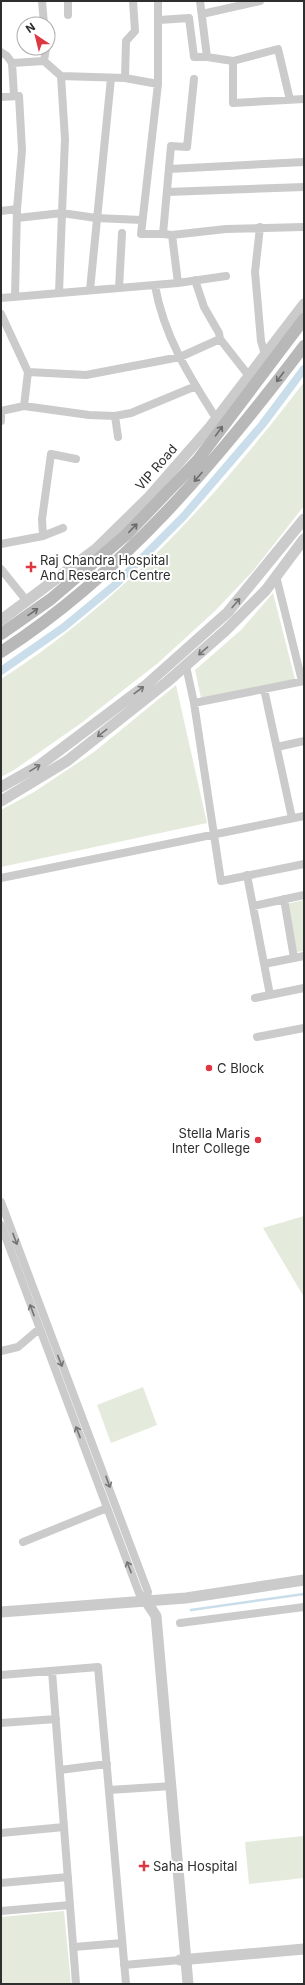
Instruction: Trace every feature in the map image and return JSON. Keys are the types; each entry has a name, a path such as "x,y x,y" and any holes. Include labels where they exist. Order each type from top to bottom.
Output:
{"main road":[{"name":"VIP Road","path":"1,634 52,598 126,535 197,461 304,320"},
{"path":"1,652 22,639 91,585 139,540 189,488 249,418 304,346"}],"street":[{"path":"42,1 43,16"},
{"path":"68,1 68,15"},
{"path":"125,78 126,41 135,31 133,1"},
{"path":"158,1 158,84 141,234 168,235 226,229 304,227"},
{"path":"200,1 207,57"},
{"path":"202,14 260,1"},
{"path":"159,20 189,18 194,57 207,57 233,61 278,49 290,100"},
{"path":"1,52 7,56 12,63 14,96"},
{"path":"44,61 45,56"},
{"path":"12,63 44,61 61,76 125,78 158,84"},
{"path":"233,61 233,103 304,99"},
{"path":"59,293 65,139 61,76"},
{"path":"90,290 111,78"},
{"path":"178,283 168,235 167,192 171,146 187,147 194,79"},
{"path":"1,97 19,96 22,150 17,209 18,218 15,297"},
{"path":"169,169 304,162"},
{"path":"167,192 304,186"},
{"path":"1,211 17,209"},
{"path":"18,218 62,213 96,218 142,220"},
{"path":"260,227 255,272 261,341 265,355"},
{"path":"119,288 122,233"},
{"path":"1,298 155,286 226,276"},
{"path":"195,280 204,307 219,333 220,339 249,376"},
{"path":"155,286 159,310 168,333 196,386 216,418"},
{"name":"VIP Road","path":"1,620 16,611 26,600 96,549 148,498 216,418 304,304"},
{"path":"1,314 28,372 24,406"},
{"path":"28,372 86,374 180,357 220,339"},
{"path":"1,421 1,411 24,406 89,415 115,416 132,413 196,386"},
{"path":"115,416 118,437"},
{"path":"43,536 42,519 51,454 76,459"},
{"path":"1,787 40,765 151,680 228,612 304,519"},
{"path":"1,544 43,536 63,528"},
{"path":"1,801 67,761 186,666 226,630 266,590 304,539"},
{"path":"1,569 26,600"},
{"path":"194,703 303,681 276,576"},
{"path":"186,666 194,703 221,881 304,864"},
{"path":"264,689 292,818"},
{"path":"277,747 304,741"},
{"path":"1,878 304,816"},
{"path":"247,875 270,995"},
{"path":"253,906 304,895"},
{"path":"284,899 294,958"},
{"path":"264,964 304,956"},
{"path":"255,998 304,988"},
{"path":"257,1037 304,1028"},
{"path":"1,1202 146,1584 148,1592 146,1601"},
{"path":"1,1225 5,1247 39,1329 139,1593 156,1616 168,1786 183,1960 188,1984"},
{"path":"1,1351 18,1347 39,1329"},
{"path":"23,1542 107,1508"},
{"path":"1,1612 186,1598 304,1580"},
{"path":"180,1623 304,1607"},
{"path":"1,1674 98,1667 126,1984"},
{"path":"52,1671 76,1984"},
{"path":"1,1723 56,1719"},
{"path":"60,1770 107,1764"},
{"path":"109,1790 168,1786"},
{"path":"1,1832 64,1827"},
{"path":"1,1883 68,1877"},
{"path":"1,1911 70,1905"},
{"path":"74,1947 122,1944"},
{"path":"124,1965 304,1949"},
{"path":"182,1984 183,1960"}],"green space":[{"path":"304,382 304,506 253,571 215,611 158,663 80,724 14,770 1,777 1,679 45,649 87,616 166,544 237,465"},
{"path":"273,593 295,679 201,698 195,670 241,630"},
{"path":"176,685 207,823 1,867 1,810 34,792 94,752"},
{"path":"304,900 304,951 297,952 287,904"},
{"path":"304,1216 304,1297 263,1228"},
{"path":"143,1387 157,1425 111,1443 97,1405"},
{"path":"304,1836 304,1878 249,1884 245,1842"},
{"path":"64,1911 71,1984 1,1984 1,1917"}],"waterway":[{"path":"1,671 64,627 116,584 184,516 262,425 304,369"},
{"path":"191,1610 304,1594"}],"place":[{"name":"Raj Chandra Hospital And Research Centre","path":"31,567"},
{"name":"C Block","path":"209,1068"},
{"name":"Stella Maris Inter College","path":"258,1140"},
{"name":"Saha Hospital","path":"144,1866"}]}
